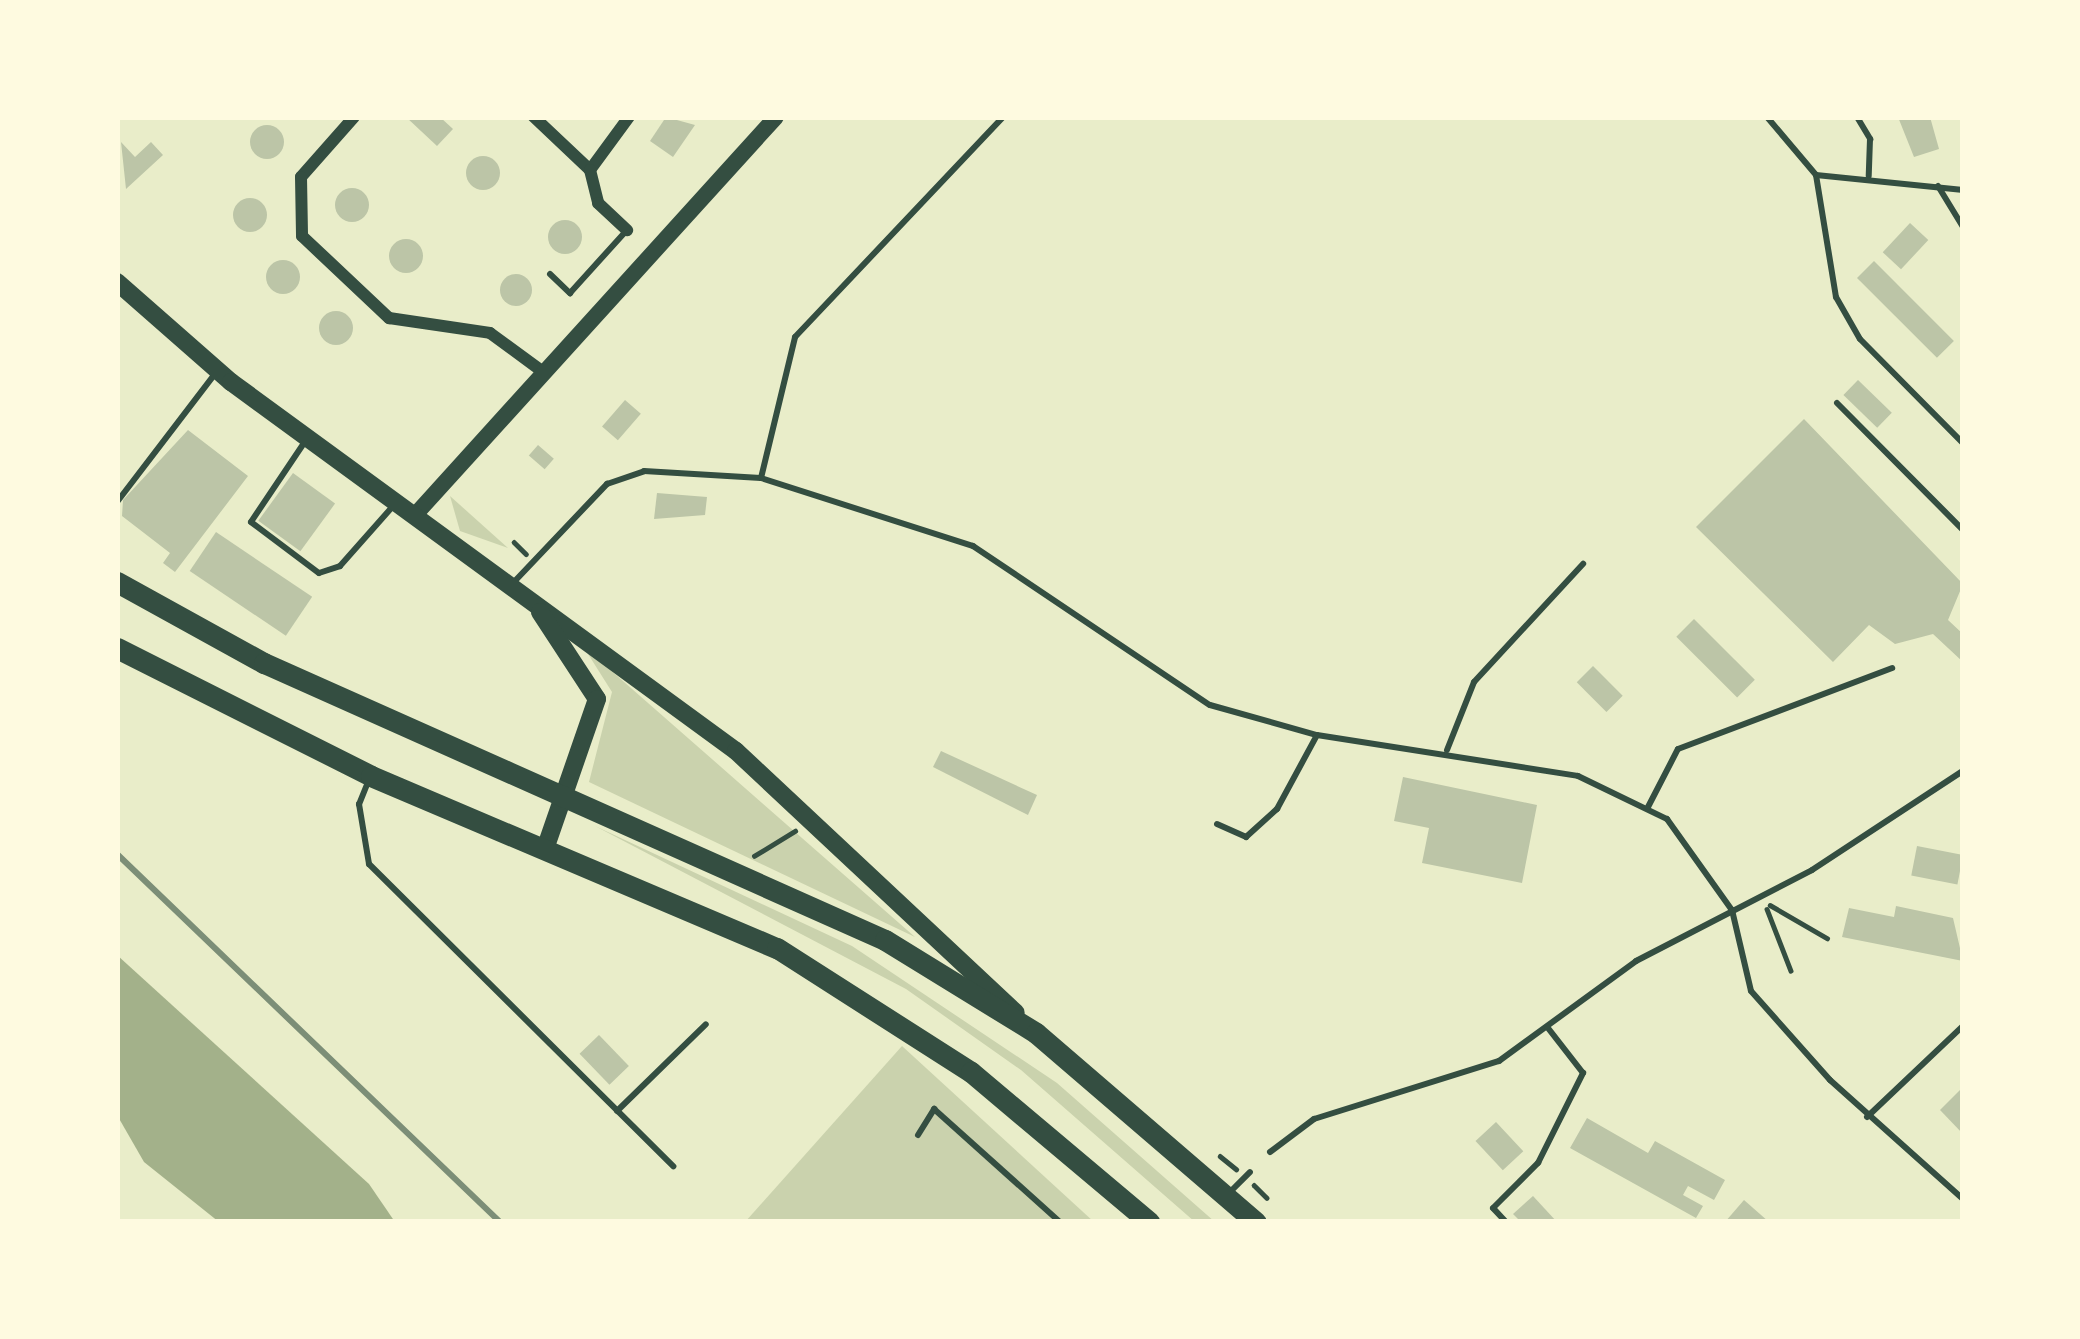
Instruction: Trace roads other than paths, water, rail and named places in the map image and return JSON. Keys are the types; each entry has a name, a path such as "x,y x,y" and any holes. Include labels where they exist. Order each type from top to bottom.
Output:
{"highway":[{"path":"117,582 264,663 743,870 1036,1034 1256,1222"},
{"path":"117,648 371,776 546,846 777,948 997,1092 1149,1222"}],"main road":[{"path":"117,282 218,370 518,586 813,815 1036,1034"},
{"path":"518,586 597,699 546,846"}],"street":[{"path":"354,117 301,177 302,236 389,318 490,333 542,371"},
{"path":"533,117 590,170 598,202 627,230"},
{"path":"590,170 629,117"},
{"path":"415,515 776,117"}],"lane":[{"path":"761,478 795,337 1003,117"},
{"path":"1767,117 1816,176 1836,297 1860,339 1963,443"},
{"path":"1857,117 1870,139 1869,176"},
{"path":"1816,176 1869,176 1963,190"},
{"path":"1938,186 1963,227"},
{"path":"550,274 570,293 627,230"},
{"path":"117,502 218,370"},
{"path":"1837,403 1963,530"},
{"path":"308,438 251,522 262,533 327,575 397,502"},
{"path":"518,586 607,484 644,471 761,478 937,530 1170,686 1316,735 1447,750 1578,776 1648,807 1707,865 1732,910 1751,991 1868,1117 1963,1198"},
{"path":"1447,750 1474,682 1583,564"},
{"path":"1648,807 1678,749 1892,668"},
{"path":"1217,824 1246,838 1276,809 1316,735"},
{"path":"1270,1152 1313,1119 1499,1061 1636,961 1763,897 1963,771"},
{"path":"371,776 358,804 369,864 673,1166"},
{"path":"617,1111 706,1024"},
{"path":"1868,1117 1963,1026"},
{"path":"1506,1222 1493,1208 1538,1163 1583,1073 1548,1028"},
{"path":"918,1136 934,1109 1060,1222"},
{"path":"1228,1194 1250,1172"}],"railway":[{"path":"117,854 500,1222"}]}
